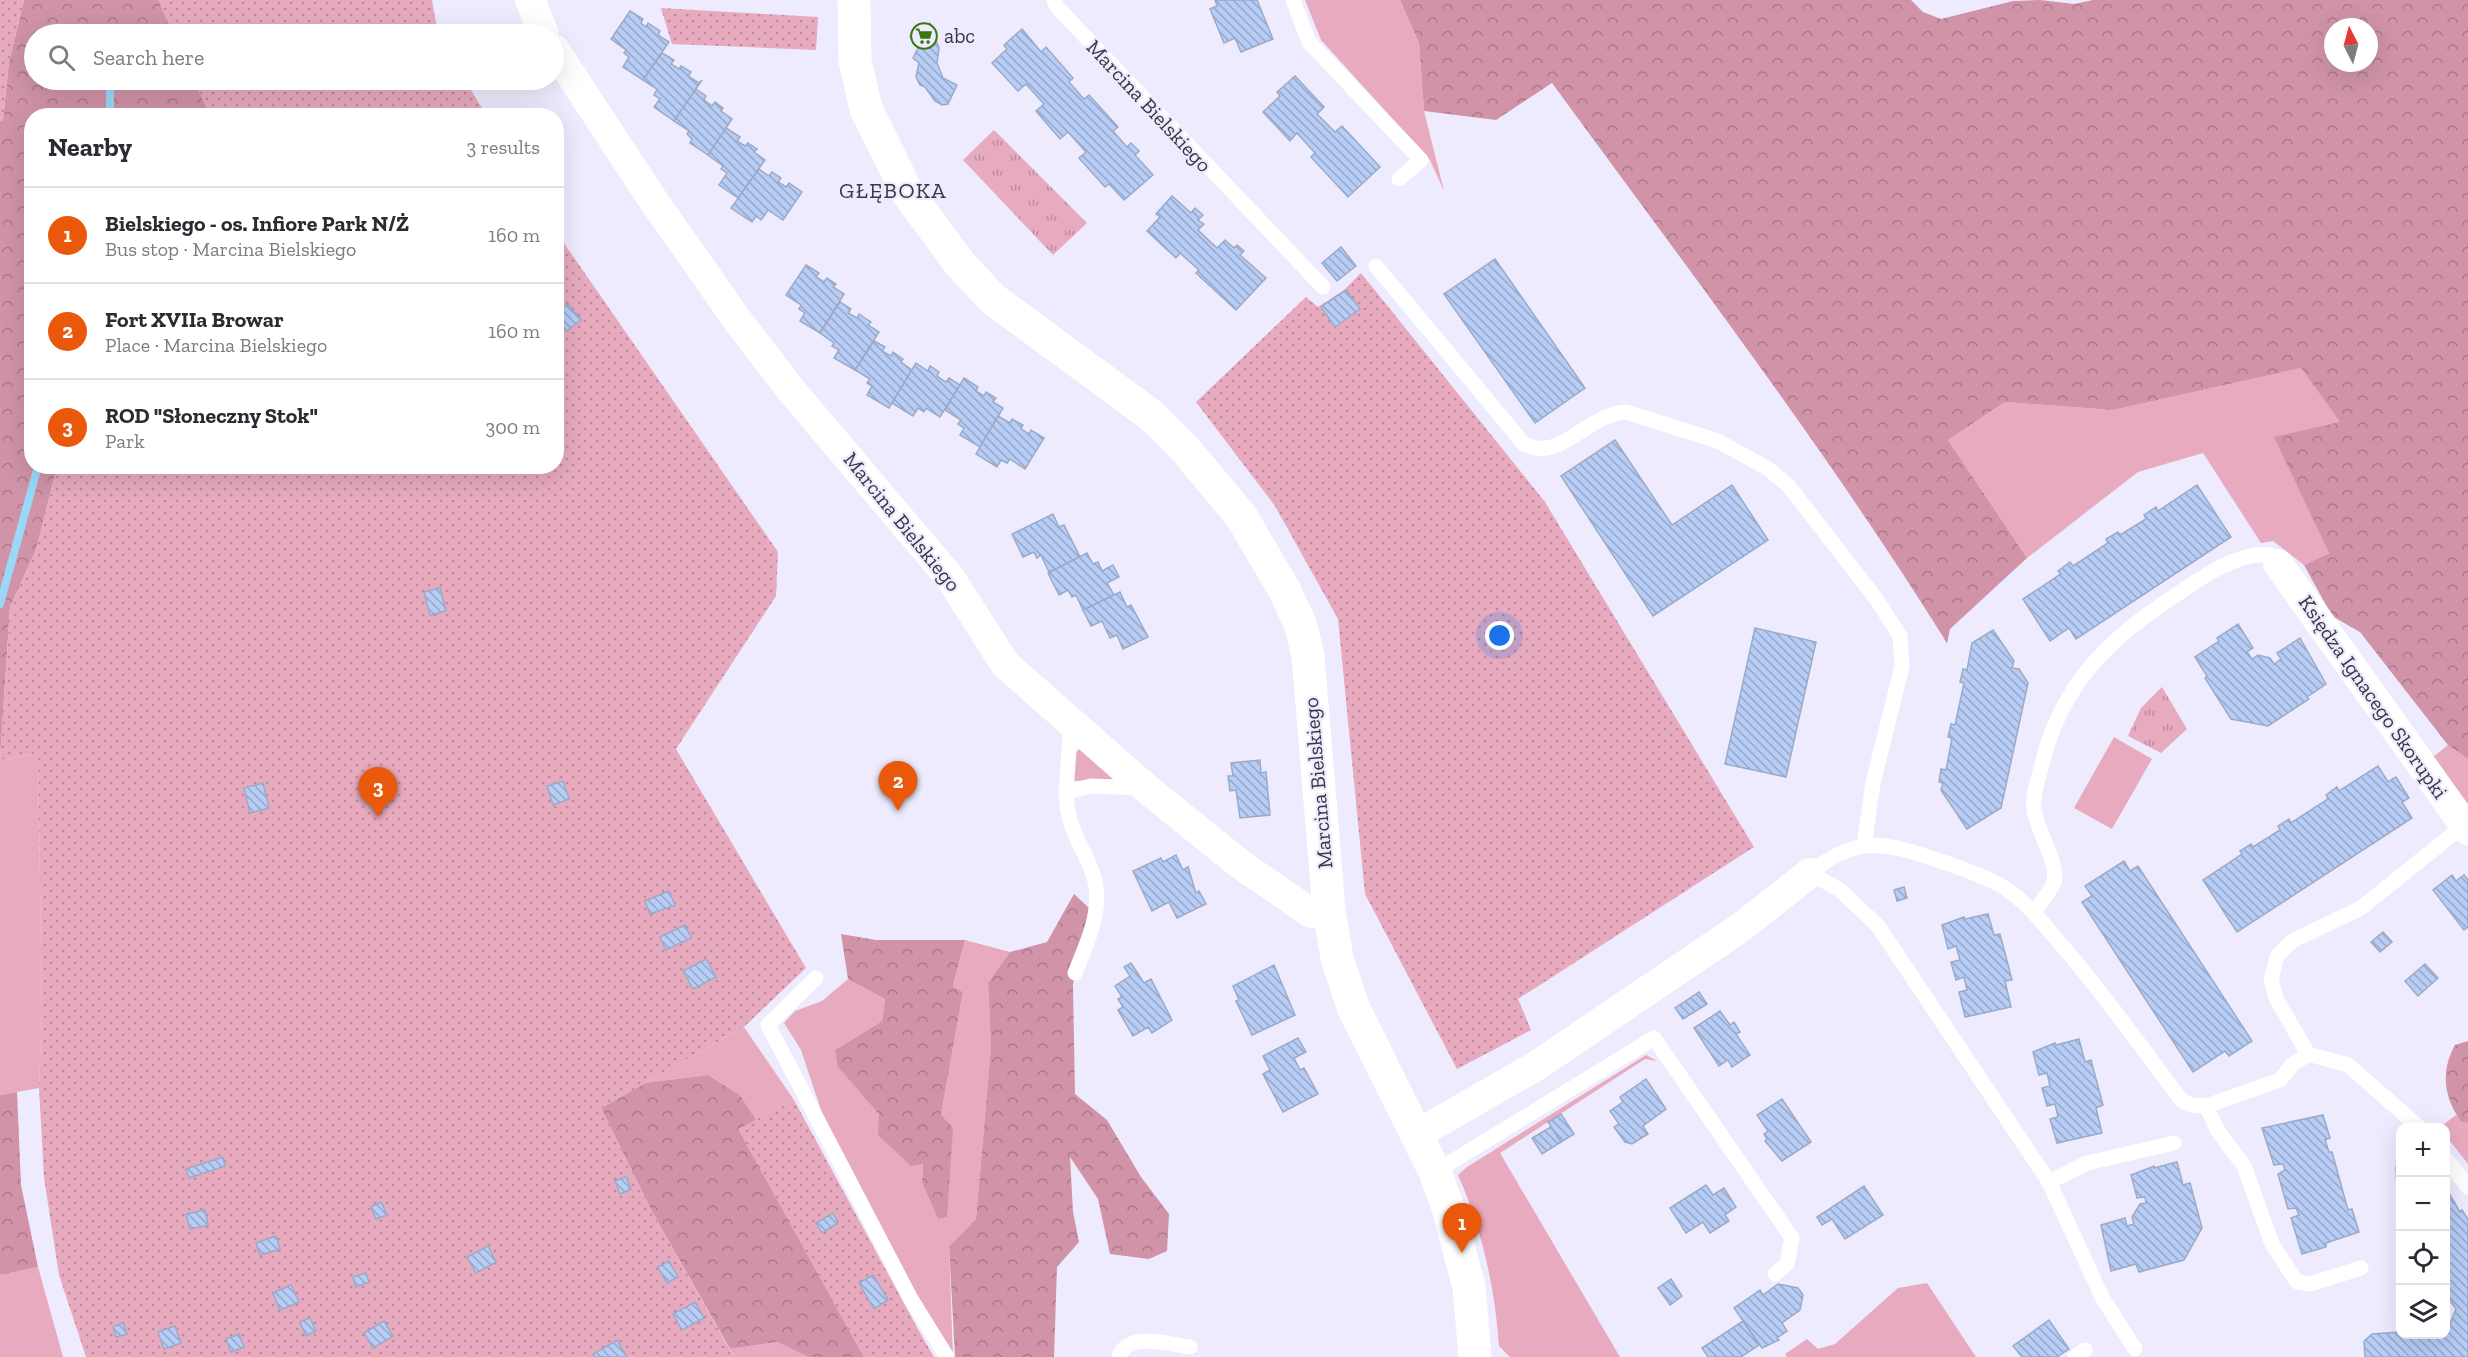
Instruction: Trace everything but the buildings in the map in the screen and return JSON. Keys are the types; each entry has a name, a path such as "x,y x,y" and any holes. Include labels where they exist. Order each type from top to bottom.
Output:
{"street":[{"path":"530,0 540,24"},
{"name":"Marcina Bielskiego","path":"854,0 855,61 866,109 907,192 960,264 993,299 1142,409 1185,449 1241,516 1285,591 1301,626 1308,656 1329,910 1337,958 1353,1007 1435,1172 1462,1252 1472,1314 1475,1357"},
{"name":"Marcina Bielskiego","path":"564,64 663,215 738,321 786,383 951,579 1005,664 1148,789 1240,864 1311,913 1329,910"},
{"name":"Księdza Ignacego Skorupki","path":"2278,564 2466,828"},
{"path":"1416,1135 1536,1066 1740,928 1810,873"}],"lane":[{"name":"Marcina Bielskiego","path":"1054,0 1057,7 1178,137 1323,288"},
{"path":"1293,0 1309,42 1421,160 1399,179"},
{"path":"1376,266 1523,443 1533,449 1542,451 1553,448 1600,418 1612,413 1626,412 1718,441 1767,468 1788,485 1877,600 1900,636 1902,666 1873,783 1864,846"},
{"path":"2034,913 2055,881 2055,869 2042,839 2033,808 2048,740 2066,697 2103,652 2147,614 2197,581 2240,560 2261,554 2271,555 2278,564"},
{"path":"1071,723 1066,792 1068,822 1093,875 1096,893 1095,920 1076,973"},
{"path":"1066,792 1091,786 1148,789"},
{"path":"2414,1123 2348,1065 2308,1054 2276,998 2271,980 2277,956 2292,941 2361,908 2466,828"},
{"path":"2135,1349 2102,1297 2049,1182 1878,926 1840,890 1810,873 1832,855 1864,846 1889,845 1963,869 2001,886 2034,913 2098,988 2181,1100 2191,1105 2206,1106 2280,1080 2292,1065 2308,1054"},
{"path":"816,978 768,1026 911,1299 948,1357"},
{"path":"1435,1172 1654,1038 1792,1238 1787,1264 1775,1275"},
{"path":"2206,1106 2218,1131 2244,1166 2272,1244 2297,1282 2310,1284 2361,1268"},
{"path":"2049,1182 2087,1163 2174,1143"},
{"path":"2450,1164 2468,1187"},
{"path":"1119,1357 1124,1347 1134,1342 1190,1347"}],"green space":[{"path":"0,0 24,0 9,62 3,120 0,121"},
{"path":"24,0 158,0 169,24 24,24 24,90 199,90 207,108 24,108 24,474 55,474 36,550 10,607 0,760 0,121 3,120 9,62"},
{"path":"158,0 432,0 436,24 169,24"},
{"path":"1305,0 1400,0 1419,43 1424,111 1444,191 1430,160 1321,40"},
{"path":"1400,0 1911,0 1923,12 1941,19 2013,1 2040,0 2074,4 2093,0 2468,0 2468,759 2448,745 2360,632 2332,616 2304,565 2329,553 2274,437 2340,422 2301,368 2113,410 2005,402 1948,440 2027,558 1950,629 1947,643 1804,429 1552,83 1496,120 1424,111 1419,43"},
{"path":"661,8 818,17 816,50 672,44"},
{"path":"199,90 471,90 482,108 207,108"},
{"path":"994,130 1087,223 1053,255 963,160"},
{"path":"564,243 778,552 776,596 676,749 806,968 744,1027 601,1108 651,1210 734,1357 86,1357 59,1275 44,1178 39,1088 42,1011 38,753 0,760 10,607 36,550 55,474 564,474"},
{"path":"1361,273 1545,502 1754,847 1518,999 1531,1030 1457,1069 1365,894 1338,619 1275,506 1196,402 1306,297 1318,307 1344,290"},
{"path":"2301,368 2341,423 2275,437 2329,553 2304,565 2273,541 2261,543 2203,453 2138,472 2027,558 1948,440 2005,402 2113,410"},
{"path":"2162,687 2187,729 2161,753 2128,736 2141,708"},
{"path":"2114,737 2152,759 2112,829 2074,808"},
{"path":"2448,745 2468,759 2468,809 2433,757"},
{"path":"1082,747 1122,779 1072,781 1074,754"},
{"path":"38,753 42,1011 39,1088 0,1095 0,760"},
{"path":"1074,894 1089,908 1073,985 1075,1094 1107,1120 1141,1177 1169,1214 1167,1251 1149,1259 1110,1254 1098,1199 1070,1157 1073,1212 1079,1242 1057,1267 1054,1357 955,1357 949,1246 976,1219 991,1047 988,983 1010,952 1047,942"},
{"path":"841,934 876,940 965,940 953,987 963,992 941,1115 953,1128 947,1217 938,1219 922,1183 923,1164 911,1166 878,1135 879,1114 837,1066 835,1050 882,1021 885,999 848,979"},
{"path":"965,940 1010,952 988,983 991,1047 976,1219 949,1246 953,1357 910,1283 825,1122 801,1050 784,1023 795,1011 822,1001 848,979 885,999 882,1021 835,1050 837,1066 923,1163 922,1183 938,1219 947,1217 941,1115 963,992 953,988"},
{"path":"744,1027 794,1100 756,1120 740,1095 708,1075 645,1083"},
{"path":"2468,1041 2468,1123 2461,1122 2455,1113 2448,1094 2446,1075 2450,1055 2455,1045"},
{"path":"1646,1055 1657,1061 1645,1059 1500,1153 1620,1357 1510,1357 1499,1346 1486,1259 1474,1216 1458,1175 1467,1167"},
{"path":"708,1075 740,1095 756,1120 739,1130 864,1357 808,1357 777,1342 730,1349 651,1210 601,1108 645,1083"},
{"path":"17,1092 21,1185 38,1267 0,1275 0,1095"},
{"path":"794,1100 934,1357 864,1357 738,1129"},
{"path":"2456,1115 2461,1122 2468,1123 2468,1164 2450,1141 2450,1123 2446,1123"},
{"path":"38,1267 63,1357 0,1357 0,1275"},
{"path":"1927,1283 1976,1357 1787,1357 1785,1354 1807,1339 1818,1349 1835,1344 1898,1288"},
{"path":"777,1342 808,1357 734,1357 730,1349"}],"waterway":[{"path":"110,90 110,108"},
{"path":"0,604 36,474"}],"place":[{"name":"abc","path":"924,36"},
{"name":"Fort XVIIa Browar","path":"898,811"},
{"name":"ROD \"Słoneczny Stok\"","path":"378,817"},
{"name":"Bielskiego - os. Infiore Park N/Ż","path":"1462,1253"}],"district":[{"name":"GŁĘBOKA","path":"893,190"}]}
